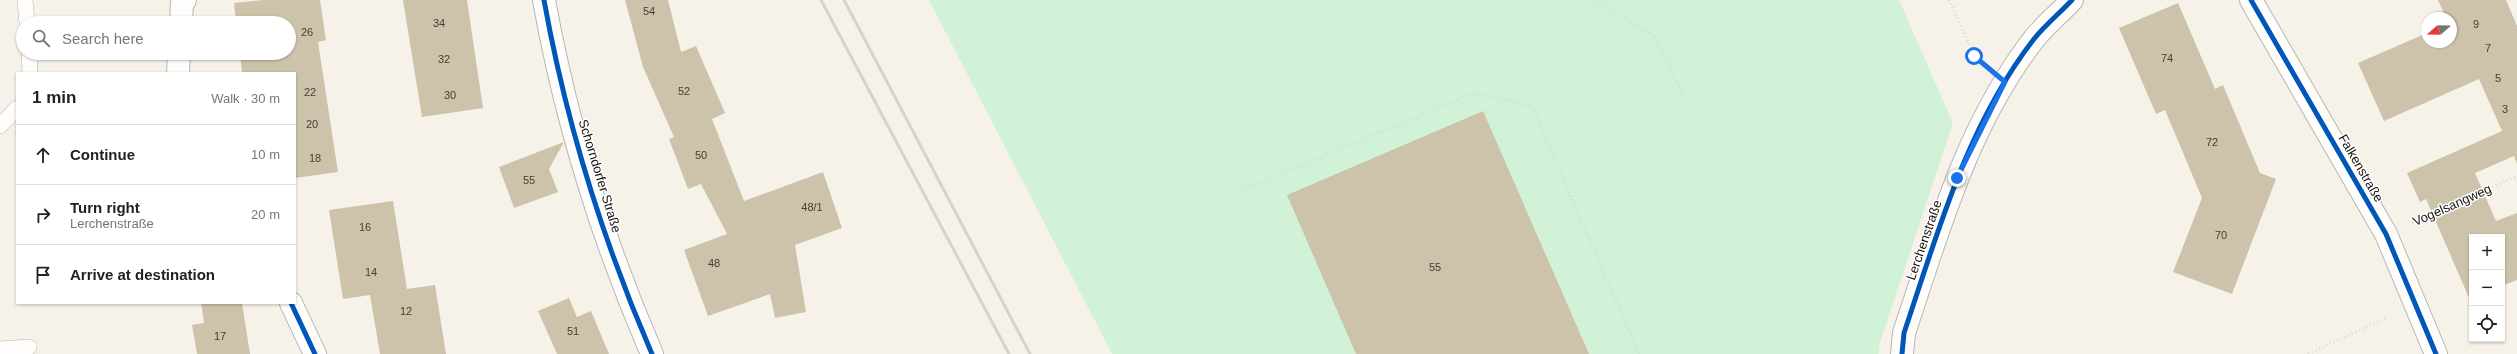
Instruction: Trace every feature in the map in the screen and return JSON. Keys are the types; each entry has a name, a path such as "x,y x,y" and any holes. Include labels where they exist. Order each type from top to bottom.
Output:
{"street":[{"path":"181,16 182,3 184,0"},
{"name":"Schorndorfer Straße","path":"544,0 554,54 596,208 652,354"},
{"name":"Lerchenstraße","path":"1902,354 1904,333 1957,178 2005,82 2035,38 2072,0"},
{"name":"Falkenstraße","path":"2251,0 2386,234 2414,305 2436,354"},
{"path":"178,72 179,60"},
{"path":"292,304 305,328 315,354"}],"lane":[{"path":"25,0 26,16"},
{"path":"29,60 30,72"},
{"path":"0,126 16,109"},
{"path":"0,349 29,347"}],"path":[{"path":"1593,0 1656,37 1684,97"},
{"path":"1949,0 1974,56 2005,82"},
{"path":"1235,193 1474,93 1532,106 1639,354"},
{"path":"2308,354 2414,305"}],"green space":[{"path":"929,0 1899,0 1953,123 1879,346 1879,354 1112,354"}],"building":[{"path":"263,0 320,0 326,40 318,42 338,172 296,178 296,72 242,72 241,60 296,60 296,16 235,16 234,3"},
{"path":"403,0 467,0 483,108 422,117"},
{"path":"625,0 668,0 681,52 696,46 725,113 712,119 744,201 823,172 842,228 795,245 806,312 775,318 770,294 708,316 684,250 727,234 701,184 688,189 669,139 674,137 643,67"},
{"path":"2438,0 2506,0 2517,26 2517,164 2514,156 2475,173 2496,221 2517,213 2517,280 2505,285 2505,234 2469,234 2469,298 2426,199 2420,202 2407,173 2502,131 2479,79 2384,121 2358,63 2421,36 2421,48 2457,48 2457,12 2443,12"},
{"path":"2178,3 2215,89 2223,85 2260,173 2276,179 2232,294 2173,272 2202,198 2165,110 2156,114 2119,28"},
{"path":"1483,111 1589,354 1356,354 1287,195"},
{"path":"564,142 549,169 558,192 514,208 499,167"},
{"path":"393,201 407,289 435,285 446,354 380,354 370,295 343,299 329,210"},
{"path":"569,298 577,317 591,311 609,354 557,354 538,311"},
{"path":"201,304 242,304 250,354 197,354 192,325 204,323"}],"railway":[{"path":"821,0 1009,354"},
{"path":"844,0 1030,354"}],"cycle path":[{"path":"544,0 563,91 588,180 602,225 634,311 652,354"},
{"path":"1902,354 1904,333 1929,257 1942,218 1972,143 1990,107 2011,72 2034,39 2072,0"},
{"path":"2251,0 2386,234 2436,354"},
{"path":"291,304 315,354"}],"route":[{"path":"1957,178 1994,100 2005,82 1974,56"}]}
